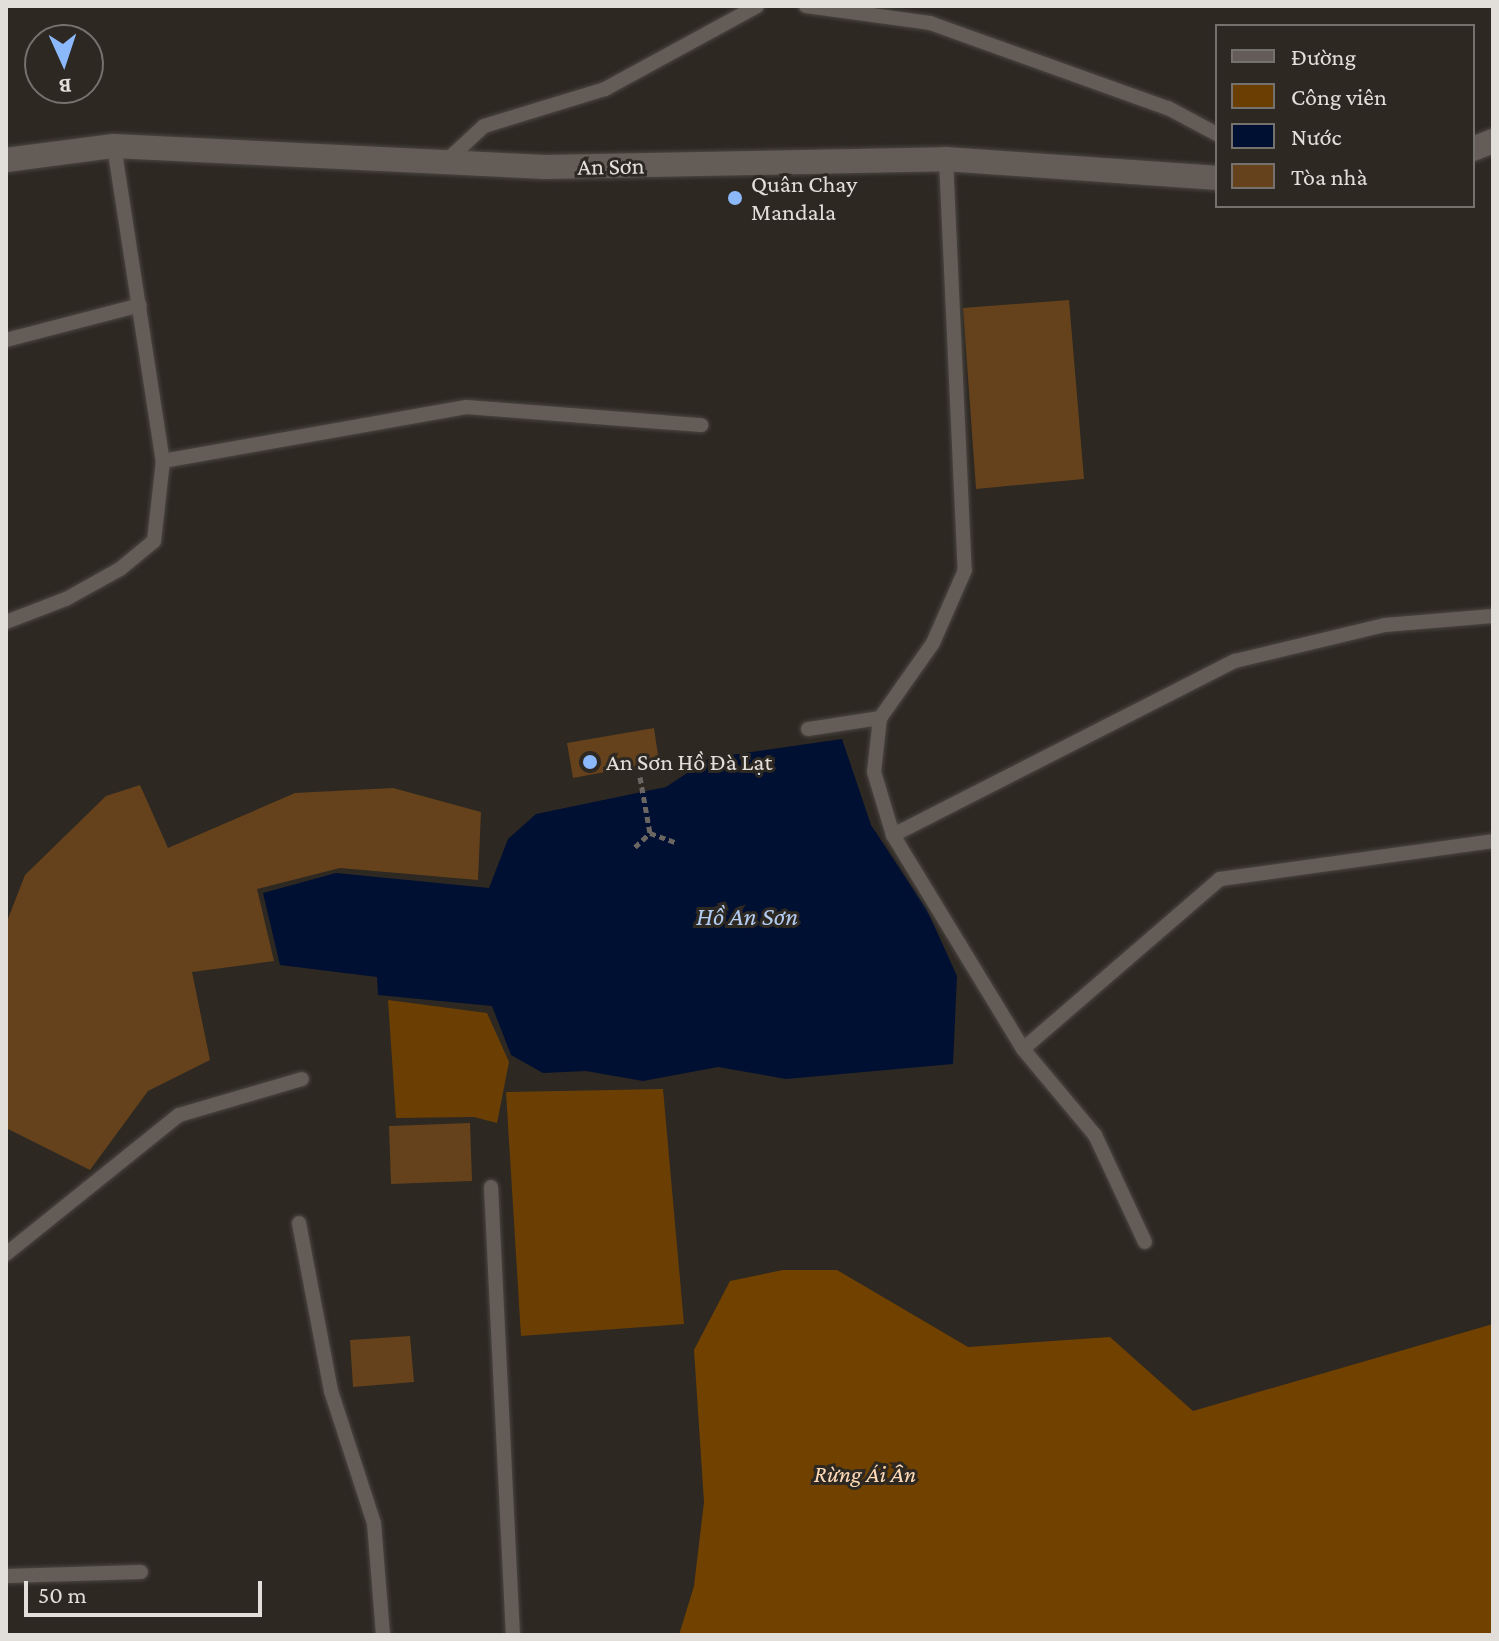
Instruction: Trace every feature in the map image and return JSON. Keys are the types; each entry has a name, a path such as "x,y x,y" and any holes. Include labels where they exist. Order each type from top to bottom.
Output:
{"street":[{"name":"An Sơn","path":"6,160 114,146 442,165 946,159 1215,178"}],"lane":[{"path":"442,165 484,126 605,89 757,6"},
{"path":"806,6 930,23 1168,108 1215,133"},
{"path":"6,622 79,592 154,541 163,461 114,146"},
{"path":"946,159 965,570 933,643 880,718 874,772 893,835 1023,1049 1095,1135 1145,1242"},
{"path":"6,340 140,305"},
{"path":"163,461 466,407 701,425"},
{"path":"893,835 1235,661 1385,625 1493,616"},
{"path":"808,729 880,718"},
{"path":"1023,1049 1220,879 1493,841"},
{"path":"6,1254 179,1115 302,1079"},
{"path":"491,1187 513,1635"},
{"path":"299,1223 331,1391 374,1523 383,1635"},
{"path":"6,1576 141,1572"}],"path":[{"path":"640,777 650,833"},
{"path":"650,833 675,842"},
{"path":"635,847 650,833"}],"green space":[{"path":"388,1000 487,1013 509,1062 497,1123 474,1117 396,1118"},
{"path":"663,1089 684,1324 521,1336 506,1092"},
{"name":"Rừng Ái Ân","path":"783,1270 837,1270 968,1347 1110,1337 1193,1411 1493,1324 1493,1635 679,1635 694,1586 704,1502 694,1350 730,1281"}],"water":[{"name":"Hồ An Sơn","path":"842,739 871,825 927,910 957,976 953,1064 786,1079 718,1067 643,1081 586,1071 543,1073 511,1055 492,1006 378,995 377,977 280,965 263,893 336,873 489,888 508,839 536,814 666,787 710,758"}],"building":[{"path":"1069,300 1084,479 976,489 963,308"},
{"path":"654,728 659,762 573,778 567,743"},
{"path":"140,785 168,848 295,793 393,788 481,812 478,880 340,868 257,889 274,961 192,972 210,1060 148,1091 90,1170 6,1128 6,924 25,875 106,796"},
{"path":"470,1123 472,1181 391,1184 389,1126"},
{"path":"410,1336 414,1382 353,1387 350,1340"}],"place":[{"name":"Quân Chay Mandala","path":"735,198"},
{"name":"An Sơn Hồ Đà Lạt","path":"590,762"}]}
